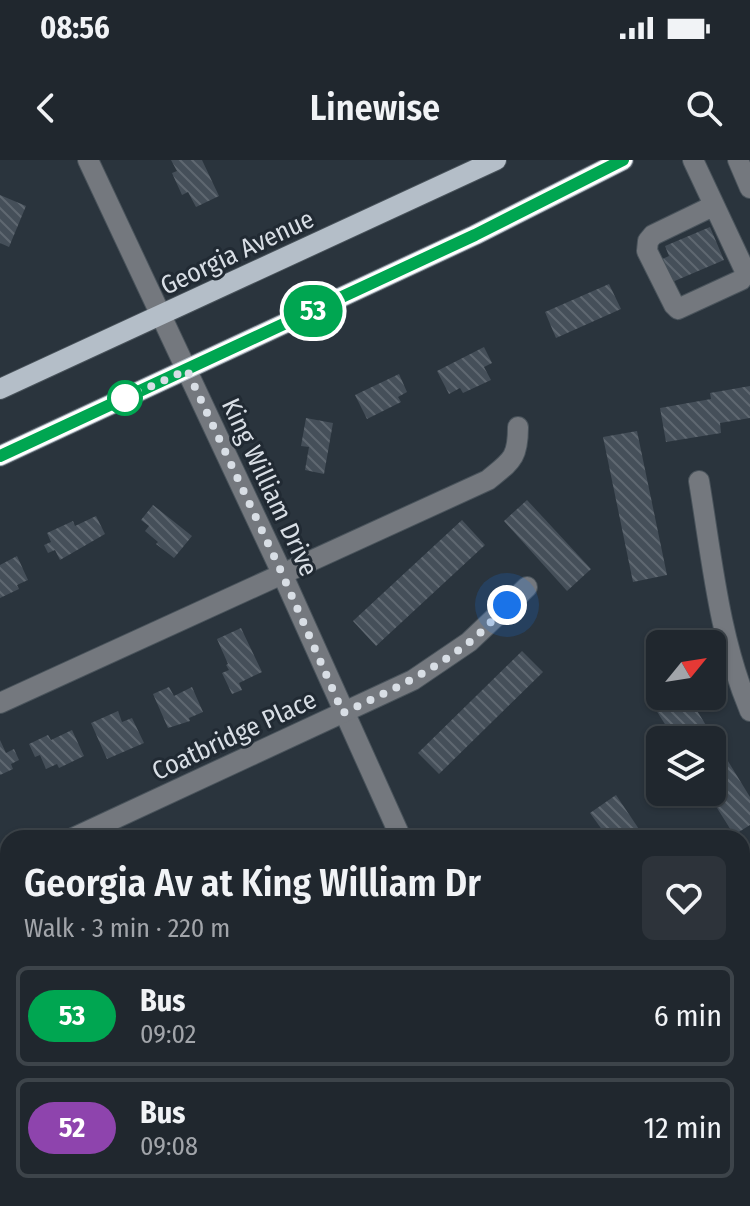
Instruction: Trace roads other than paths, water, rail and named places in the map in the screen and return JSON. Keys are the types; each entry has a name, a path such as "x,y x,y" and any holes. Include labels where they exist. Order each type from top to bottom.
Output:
{"main road":[{"name":"Georgia Avenue","path":"0,389 496,160"},
{"path":"0,456 475,235 623,160"}],"street":[{"name":"King William Drive","path":"88,160 397,830"},
{"path":"693,160 746,273 741,280 678,309 647,251 648,241 653,235 713,206"},
{"path":"738,160 750,188"},
{"path":"0,703 488,480 509,464 518,449 518,427"},
{"path":"699,481 725,640 734,674 750,711"},
{"name":"Coatbridge Place","path":"104,830 413,680 469,642 527,587"}]}
